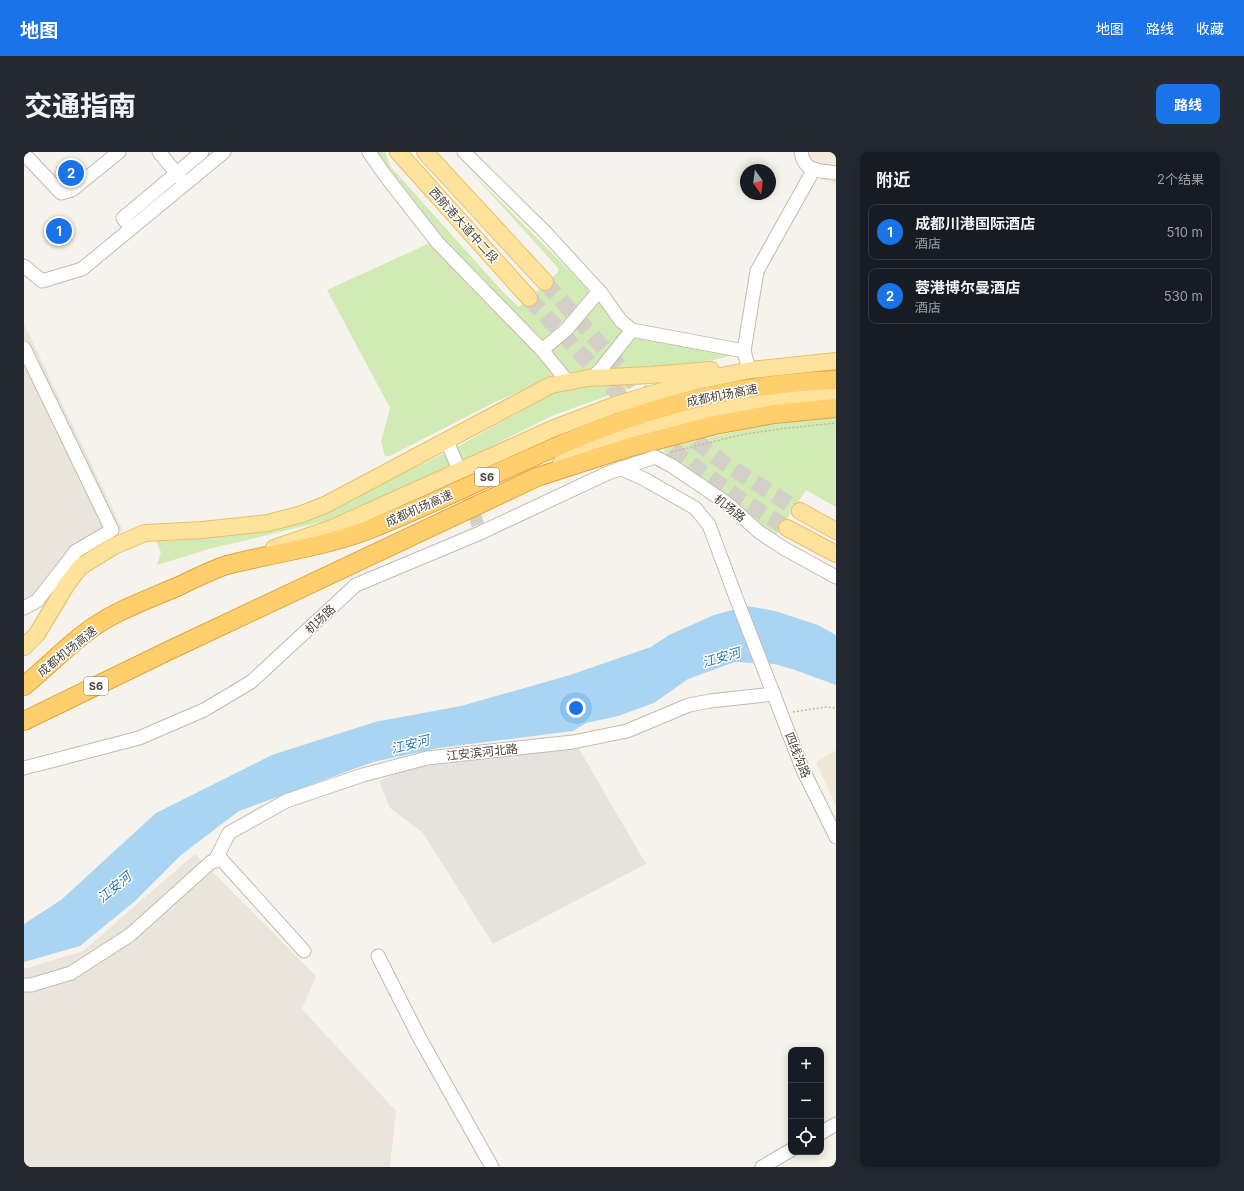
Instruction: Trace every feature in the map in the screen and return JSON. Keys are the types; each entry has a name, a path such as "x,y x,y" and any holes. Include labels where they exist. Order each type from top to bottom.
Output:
{"highway":[{"name":"成都机场高速","path":"24,686 85,633 111,617 225,566 335,541 356,534 392,520 536,455 662,408 738,391 836,380"},
{"name":"成都机场高速","path":"24,721 168,651 537,477 630,447 715,425 774,414 836,408"}],"main road":[{"name":"西航港大道中二段","path":"398,152 529,298"},
{"path":"425,152 545,282"},
{"path":"225,566 332,528 552,429 665,384 711,370 746,357 771,358 836,351"},
{"path":"615,405 692,382 751,370 836,362"},
{"path":"24,647 37,634 67,584 80,567 114,546 145,533 202,530 268,523 302,514 325,505 551,385 592,378 711,370"},
{"path":"537,477 575,456 601,445 628,435 708,413 784,400 836,396"},
{"path":"800,511 836,531"},
{"path":"787,528 836,554"}],"street":[{"path":"29,159 61,193 72,190 119,152"},
{"path":"159,152 186,184"},
{"path":"131,228 123,218 202,152"},
{"path":"24,266 42,281 82,269 224,152"},
{"path":"369,152 384,174 437,242 542,350 568,382"},
{"path":"464,152 545,232 599,291 622,321 632,330 746,357 757,271 814,169"},
{"path":"801,152 806,167 836,173"},
{"path":"542,350 566,330 599,291"},
{"path":"592,378 632,330"},
{"path":"24,348 112,530 76,551 37,601 24,608"},
{"path":"447,441 458,465"},
{"name":"机场路","path":"24,768 139,738 204,710 251,682 356,585 479,529 620,468 655,457 672,466 728,504 765,536 785,549 836,577"},
{"name":"机场路","path":"620,468 644,479 695,508 710,526 764,670"},
{"name":"四线沟路","path":"764,670 803,770 836,837"},
{"name":"江安滨河北路","path":"215,861 229,832 286,801 363,775 427,758 573,742 604,736 627,731 690,705 710,701 774,694"},
{"path":"24,985 32,985 70,973 130,935 211,862 221,859 304,951"},
{"path":"378,956 419,1038 492,1167"},
{"path":"824,1131 836,1124"},
{"path":"762,1167 788,1152"}],"path":[{"path":"655,457 745,434 836,423"},
{"path":"781,714 826,707 836,708"}],"shaded area":[{"path":"797,152 836,152 836,186 799,169"},
{"path":"24,324 123,530 78,560 41,606 24,615"},
{"path":"579,749 646,864 493,944 423,833 390,808 379,781 407,769 444,762 517,753"},
{"path":"836,750 836,806 816,762"},
{"path":"195,854 316,976 302,1009 396,1111 390,1167 24,1167 24,969 83,951"}],"green space":[{"path":"377,152 385,152 390,166 503,292 519,307 557,273 559,269 470,171 586,287 591,295 587,302 544,343 504,304 441,236"},
{"path":"432,242 548,366 552,375 533,386 495,402 390,456 385,456 381,442 390,408 327,290"},
{"path":"593,302 600,302 621,327 624,333 598,366 588,371 567,372 553,355 552,350"},
{"path":"638,337 727,352 729,356 684,365 607,370 627,341"},
{"path":"646,382 554,415 461,461 455,448 563,389 589,384"},
{"path":"836,416 836,507 806,490 776,535 758,524 669,459 663,449 782,420"},
{"path":"445,453 452,465 329,520 209,549 157,565 161,552 154,537 313,517"}],"water":[{"name":"江安河","path":"747,606 775,611 818,625 836,635 836,685 774,664 735,662 688,679 654,703 618,716 586,723 573,731 438,748 373,762 239,811 181,855 135,901 80,946 24,962 24,924 61,900 156,813 272,755 375,722 461,706 570,675 651,647 669,635 714,615"}],"tunnel":[{"path":"545,282 654,405"},
{"path":"529,298 633,410"},
{"path":"677,426 721,461 800,511"},
{"path":"655,432 683,458 740,499 787,528"},
{"path":"462,480 478,525"}],"place":[{"name":"蓉港博尔曼酒店","path":"71,173"},
{"name":"成都川港国际酒店","path":"59,231"}]}
